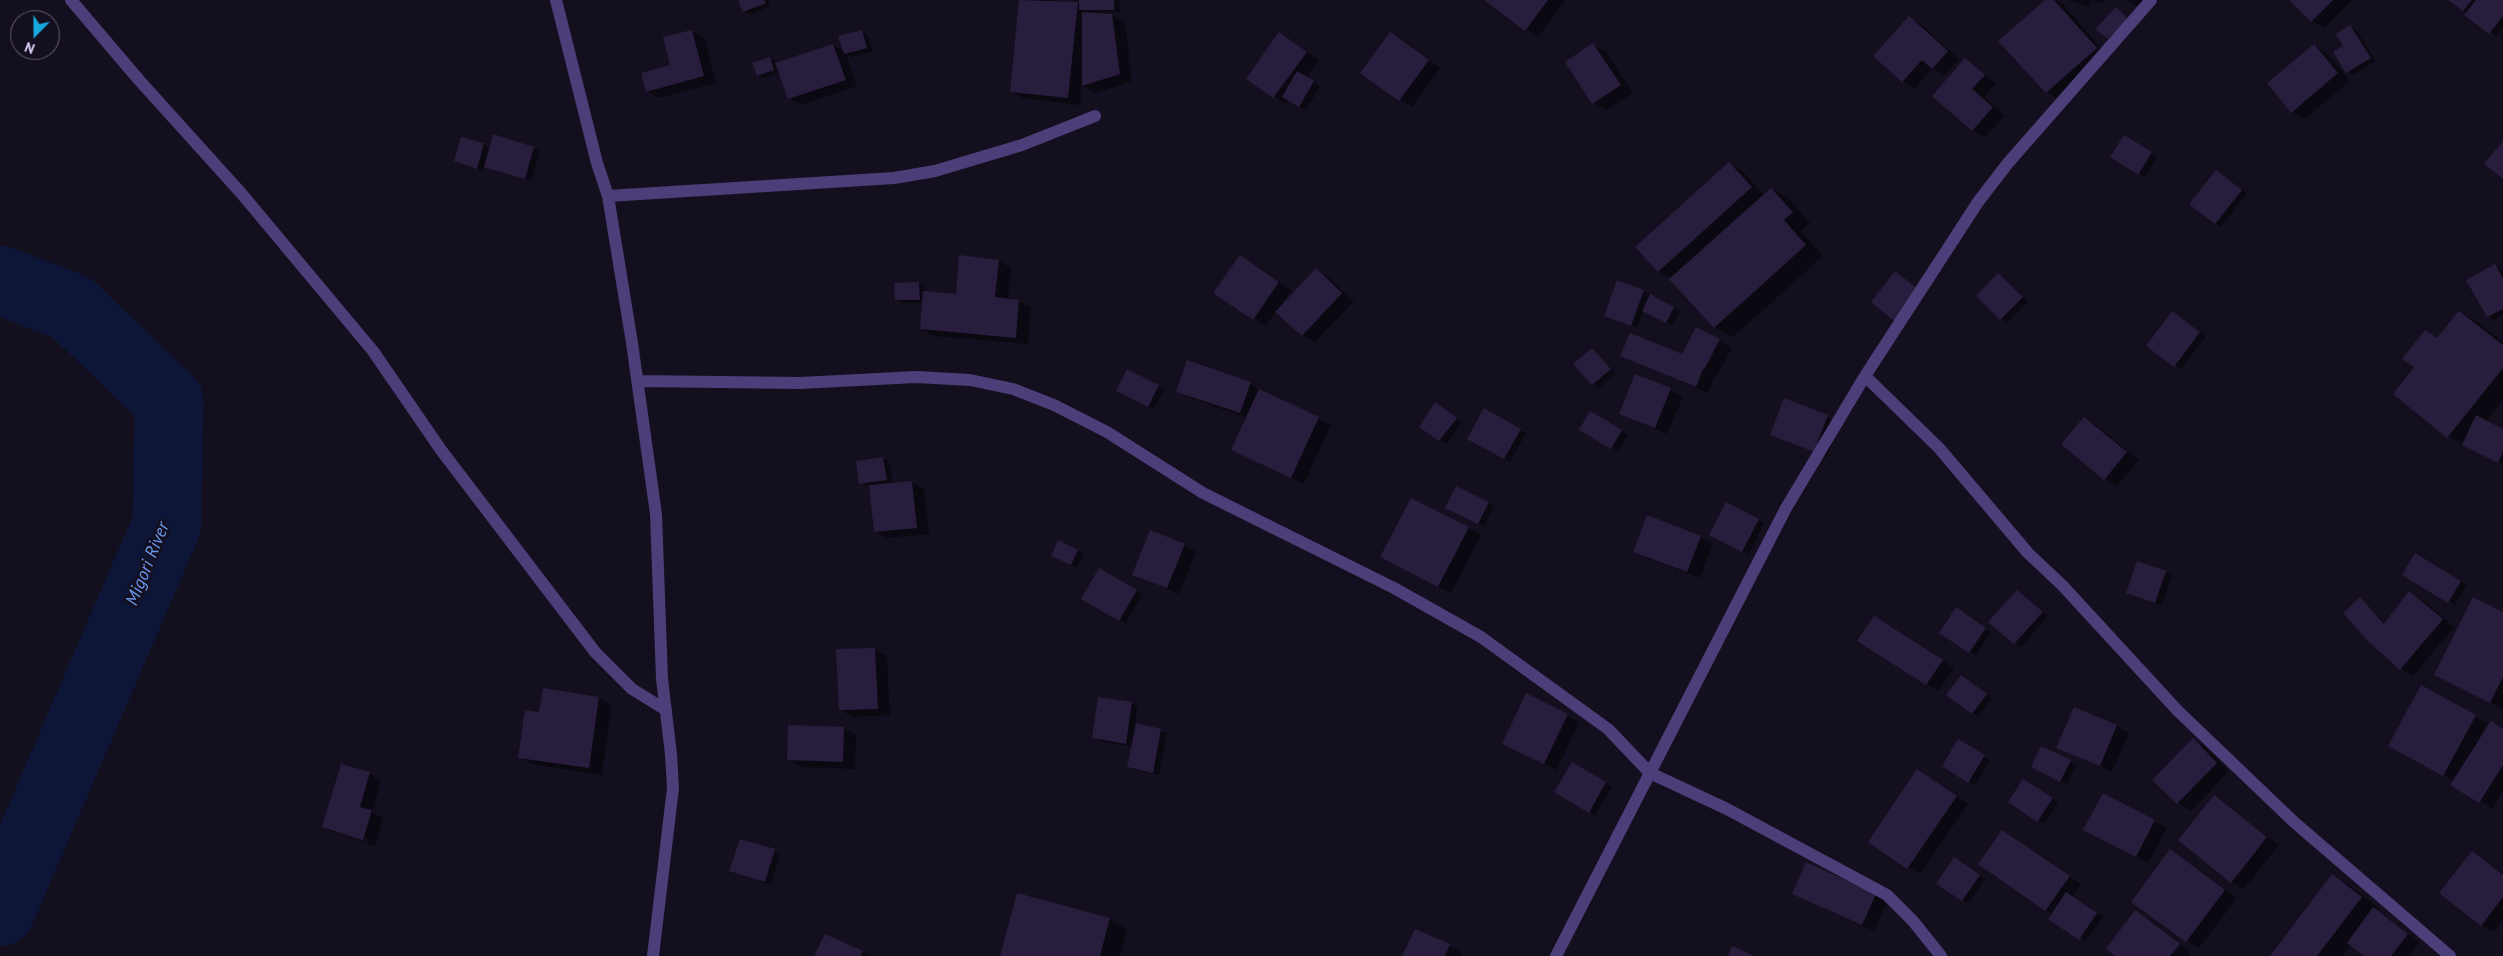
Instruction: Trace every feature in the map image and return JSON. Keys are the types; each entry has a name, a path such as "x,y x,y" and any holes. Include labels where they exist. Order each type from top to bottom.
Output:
{"street":[{"path":"71,0 139,80 241,193 373,351 441,450 595,652 632,689 666,710"},
{"path":"556,0 597,163 608,196 638,381 656,514 662,679 673,788 653,956"},
{"path":"1556,956 1786,508 1865,376 1978,202 2008,163 2151,0"},
{"path":"608,196 884,178 927,172 1022,145 1095,116"},
{"path":"1865,376 1939,448 2022,546 2062,585 2178,711 2294,822 2450,956"},
{"path":"638,381 800,383 925,377 970,380 1013,389 1054,404 1107,432 1203,493 1394,588 1481,637 1608,729 1650,773 1727,809 1887,895 1913,921 1941,956"}],"building":[{"path":"738,0 764,0 766,3 743,12"},
{"path":"1019,0 1078,2 1068,98 1010,92"},
{"path":"1079,0 1114,0 1114,10 1079,10"},
{"path":"1484,0 1548,0 1525,31"},
{"path":"2045,0 2054,0 2097,48 2046,93 1998,41"},
{"path":"2289,0 2333,0 2311,22"},
{"path":"2448,0 2472,0 2463,11"},
{"path":"2476,0 2503,0 2503,16 2489,34 2464,15"},
{"path":"2116,7 2128,19 2108,39 2095,29"},
{"path":"1082,12 1112,14 1120,74 1082,86"},
{"path":"1909,16 1948,51 1932,69 1922,60 1902,82 1873,56"},
{"path":"2350,25 2371,58 2346,73 2333,52 2343,46 2336,34"},
{"path":"692,30 704,76 646,92 641,73 670,65 663,37"},
{"path":"862,30 867,48 844,54 838,36"},
{"path":"1279,32 1307,52 1273,98 1246,79"},
{"path":"1390,32 1429,60 1399,101 1360,73"},
{"path":"1593,43 1621,85 1592,104 1565,62"},
{"path":"833,44 846,80 788,99 775,63"},
{"path":"2314,44 2338,73 2291,113 2267,83"},
{"path":"770,57 774,70 757,76 752,63"},
{"path":"1965,58 1985,75 1972,89 1993,107 1972,131 1932,96"},
{"path":"1297,71 1314,81 1299,107 1282,97"},
{"path":"493,134 534,147 525,179 484,167"},
{"path":"2124,135 2152,152 2138,175 2110,157"},
{"path":"461,137 484,143 477,169 454,161"},
{"path":"2503,141 2503,179 2484,164"},
{"path":"1729,162 1752,187 1658,272 1635,247"},
{"path":"2216,170 2242,190 2215,224 2189,204"},
{"path":"1771,188 1793,212 1784,220 1806,245 1714,328 1669,279"},
{"path":"959,255 999,260 995,297 1019,300 1016,338 920,329 923,291 956,294"},
{"path":"1240,255 1279,282 1253,320 1213,293"},
{"path":"2495,264 2503,278 2503,309 2487,317 2466,280"},
{"path":"1316,268 1342,293 1302,336 1275,312"},
{"path":"1895,271 1919,290 1894,321 1871,302"},
{"path":"1998,273 2023,297 2000,320 1976,296"},
{"path":"1617,280 1644,290 1631,326 1604,316"},
{"path":"919,282 920,300 895,300 894,283"},
{"path":"1650,294 1674,307 1666,323 1642,311"},
{"path":"2172,311 2200,332 2174,367 2146,346"},
{"path":"2459,311 2503,345 2503,368 2447,438 2393,394 2414,367 2402,359 2425,330 2437,338"},
{"path":"1696,327 1720,339 1703,369 1696,387 1620,356 1630,333 1682,354"},
{"path":"1592,348 1611,369 1592,385 1573,364"},
{"path":"1187,360 1251,382 1240,413 1176,392"},
{"path":"1127,369 1159,385 1148,407 1116,391"},
{"path":"1635,374 1671,388 1655,428 1619,414"},
{"path":"1259,389 1319,417 1291,478 1231,450"},
{"path":"1784,398 1828,415 1814,452 1770,435"},
{"path":"1435,402 1457,418 1439,441 1419,427"},
{"path":"1484,408 1521,429 1504,459 1467,439"},
{"path":"1590,411 1622,430 1611,449 1579,430"},
{"path":"2476,415 2503,429 2503,452 2498,463 2462,445"},
{"path":"2084,417 2127,452 2104,480 2061,444"},
{"path":"883,457 887,480 859,484 856,461"},
{"path":"912,481 917,528 874,532 869,485"},
{"path":"1456,486 1489,502 1478,524 1445,508"},
{"path":"1411,498 1469,527 1438,587 1380,557"},
{"path":"1726,502 1759,519 1742,552 1709,535"},
{"path":"1647,515 1701,536 1687,572 1633,552"},
{"path":"1150,530 1185,544 1167,588 1132,575"},
{"path":"1058,540 1078,550 1071,565 1051,556"},
{"path":"2415,553 2461,581 2448,603 2402,575"},
{"path":"2137,561 2166,571 2155,603 2126,593"},
{"path":"1099,568 1137,590 1119,621 1081,599"},
{"path":"2017,590 2043,612 2014,644 1988,622"},
{"path":"2409,591 2443,619 2400,670 2367,640 2343,613 2360,597 2384,624"},
{"path":"2473,597 2503,612 2503,677 2490,703 2434,675"},
{"path":"1956,607 1986,628 1969,653 1939,633"},
{"path":"1874,616 1943,660 1926,685 1857,641"},
{"path":"875,648 878,709 839,710 836,649"},
{"path":"1961,675 1987,694 1972,714 1946,695"},
{"path":"2421,685 2476,715 2443,776 2388,746"},
{"path":"543,688 599,697 589,768 518,758 525,710 539,712"},
{"path":"1526,693 1568,714 1544,764 1502,744"},
{"path":"1098,697 1132,702 1126,744 1092,738"},
{"path":"2074,707 2117,725 2100,766 2056,748"},
{"path":"2491,721 2503,729 2503,765 2479,803 2450,785"},
{"path":"1136,723 1161,729 1153,773 1127,767"},
{"path":"788,725 844,727 843,762 787,760"},
{"path":"2193,738 2217,763 2177,804 2152,780"},
{"path":"1958,739 1985,755 1968,783 1942,766"},
{"path":"2041,746 2071,760 2060,782 2031,767"},
{"path":"1572,762 1606,782 1589,813 1554,792"},
{"path":"341,764 370,772 360,807 372,810 363,840 322,827"},
{"path":"1917,769 1957,796 1907,869 1868,842"},
{"path":"2023,779 2053,798 2037,822 2008,802"},
{"path":"2103,793 2155,820 2136,857 2083,830"},
{"path":"2214,795 2267,837 2231,883 2178,840"},
{"path":"2002,830 2070,876 2045,911 1978,864"},
{"path":"740,839 775,849 765,882 729,871"},
{"path":"2170,849 2225,890 2186,942 2131,902"},
{"path":"2472,851 2503,875 2503,897 2481,926 2439,893"},
{"path":"1954,857 1980,875 1962,901 1936,884"},
{"path":"1806,862 1876,894 1862,925 1792,894"},
{"path":"2332,874 2362,897 2317,956 2270,956"},
{"path":"2066,892 2097,913 2079,940 2048,919"},
{"path":"1017,893 1110,918 1100,956 1000,956"},
{"path":"2373,907 2408,934 2391,956 2364,956 2347,943"},
{"path":"2135,910 2180,944 2170,956 2115,956 2106,949"},
{"path":"1415,929 1450,944 1445,956 1402,956"},
{"path":"825,934 863,951 861,956 814,956"},
{"path":"1732,946 1754,956 1728,956"}],"waterway":[{"name":"Migori River","path":"0,280 72,308 169,401 167,524 0,912"}]}
